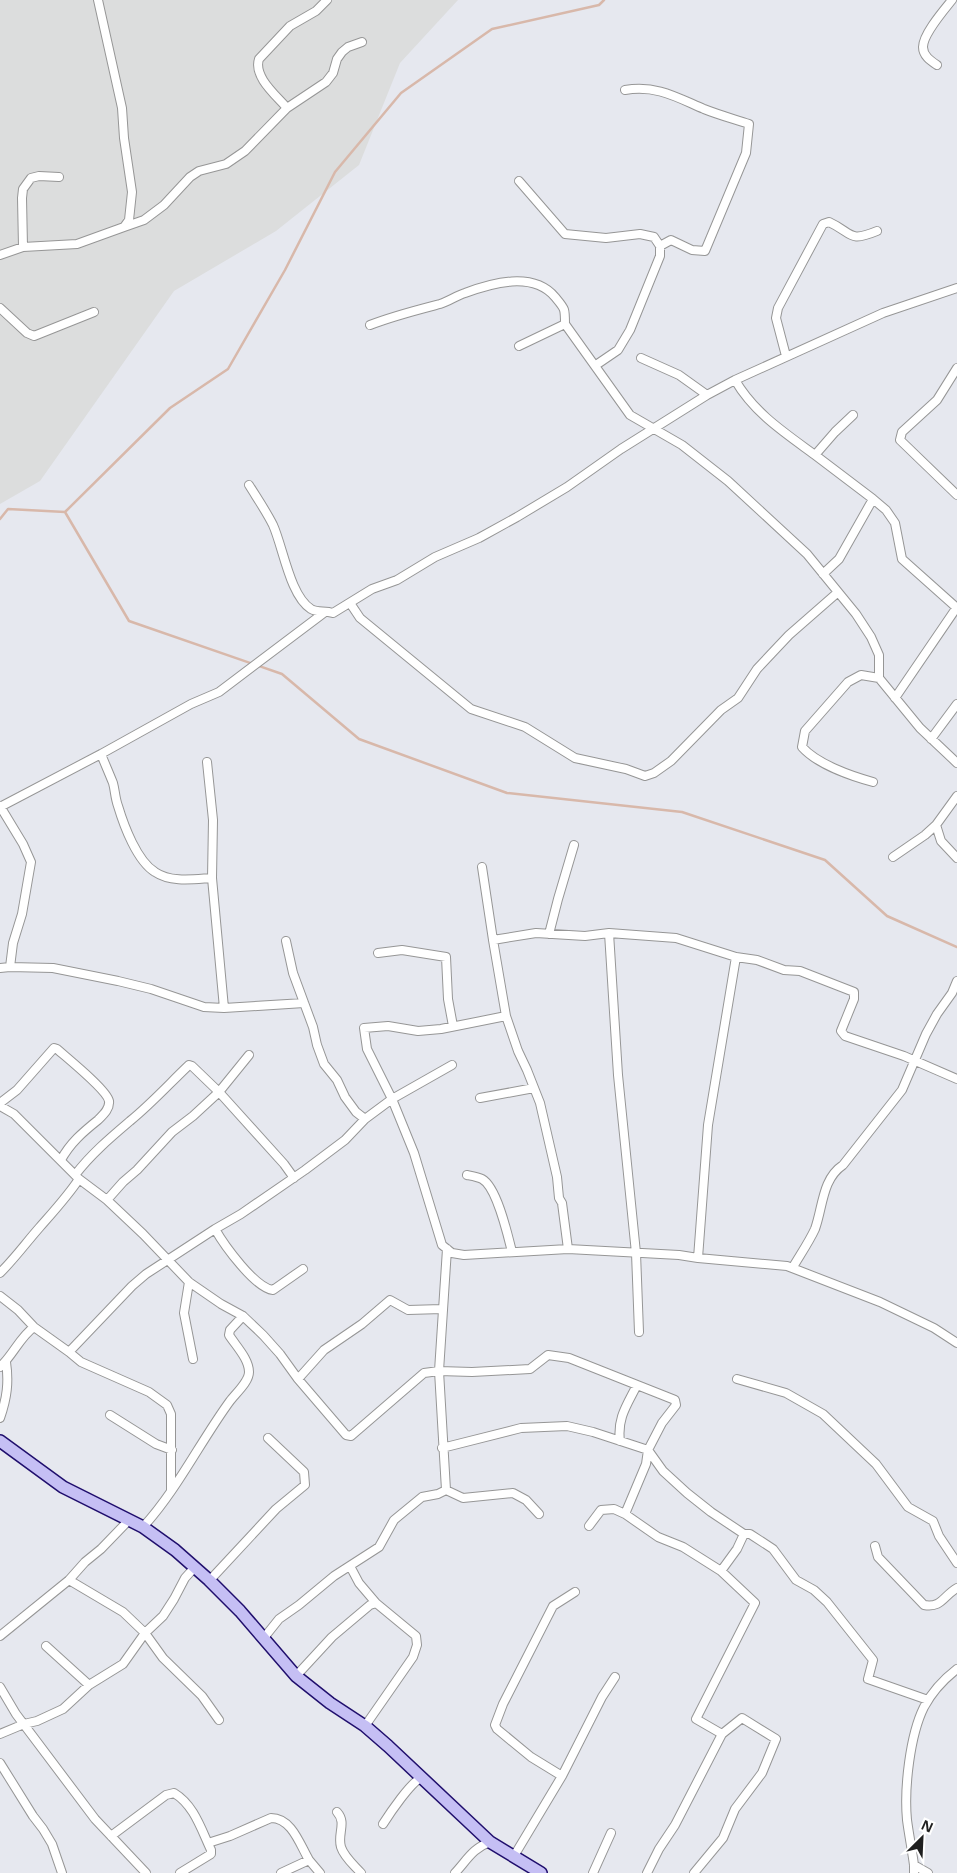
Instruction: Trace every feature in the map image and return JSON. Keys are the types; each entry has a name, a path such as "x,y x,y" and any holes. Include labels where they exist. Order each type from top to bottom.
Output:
{"street":[{"path":"98,0 122,108 124,138 132,192 130,220 124,227"},
{"path":"938,65 927,58 923,48 924,41 939,16 952,0"},
{"path":"287,108 262,79 257,65 259,59 290,26 316,10 324,1"},
{"path":"0,255 23,246 76,244 144,220 164,205 190,177 199,171 226,164 245,151 287,108 326,82 333,73 337,59 342,52 348,47 362,42"},
{"path":"625,90 643,87 678,96 704,109 749,124 746,152 705,251 692,250 671,240 660,246"},
{"path":"23,246 24,189 31,178 39,176 59,178"},
{"path":"518,181 564,234 606,238 640,234 654,237 660,246 660,256 630,330 618,350 596,365"},
{"path":"786,356 776,318 778,308 823,224 829,222 855,238 877,231"},
{"path":"370,324 442,303 464,293 491,285 526,281 540,285 551,292 565,308 565,324 630,415 682,445 728,481 795,541 856,614 877,650 879,678 931,739 957,763"},
{"path":"249,485 273,524 290,577 304,602 318,612 326,610 333,613 372,589 397,580 435,557 479,538 516,517 567,487 622,449 707,395 735,380 883,314 957,288"},
{"path":"0,308 27,333 34,336 94,312"},
{"path":"519,346 565,324"},
{"path":"641,358 679,375 707,395"},
{"path":"957,368 937,400 902,432 900,440 957,495"},
{"path":"735,380 744,395 774,426 886,510 895,523 902,559 957,607 895,698"},
{"path":"815,455 853,415"},
{"path":"823,574 839,558 873,499"},
{"path":"350,603 360,618 471,709 525,727 575,758 626,769 645,776 654,773 671,761 721,710 738,698 757,669 837,593"},
{"path":"10,967 31,862 23,844 0,806 101,754 191,704 219,692 326,610"},
{"path":"873,782 832,767 806,752 802,747 805,731 848,682 861,675 879,678"},
{"path":"931,739 957,704"},
{"path":"101,754 113,784 121,816 135,849 146,864 155,872 183,880 212,878"},
{"path":"208,762 213,820 212,878 224,1008"},
{"path":"893,857 936,825 957,796"},
{"path":"936,825 941,841 957,858"},
{"path":"549,934 574,845"},
{"path":"482,867 506,1016 518,1051 540,1103 557,1177 559,1198 562,1203 568,1249"},
{"path":"493,940 536,932 585,936 609,933 676,938 736,957 757,960 784,970 800,971 854,992 854,999 841,1031 845,1036 915,1061 957,1079"},
{"path":"609,933 618,1075 636,1252 639,1332"},
{"path":"286,941 293,973 313,1027 324,1064 337,1080 345,1097 356,1112 365,1119"},
{"path":"378,954 402,950 446,957 448,999 453,1026"},
{"path":"698,1258 708,1125 736,957"},
{"path":"0,968 53,968 151,989 204,1006 224,1008 304,1003"},
{"path":"793,1267 814,1230 829,1178 843,1165 902,1090 937,1014 952,993 957,981"},
{"path":"506,1016 441,1029 418,1031 388,1026 364,1028 367,1049 392,1099 414,1153 442,1245 452,1253 464,1255 568,1249 679,1255 793,1267 880,1302 934,1328 957,1343"},
{"path":"61,1160 67,1148 82,1132 108,1110 109,1102 108,1097 97,1084 54,1048 17,1090 0,1104 14,1114 77,1177 107,1200 154,1244 189,1282 221,1304 243,1316 280,1354 298,1379 346,1435 351,1436 424,1373 530,1369 548,1355 569,1358 675,1400 676,1405 662,1424 648,1450 646,1464 625,1514"},
{"path":"107,1200 122,1182 137,1170 172,1132 219,1092 249,1055"},
{"path":"0,1273 18,1256 36,1231 69,1194 86,1162 110,1137 131,1121 189,1065 219,1092 284,1164 294,1178"},
{"path":"70,1352 132,1286 167,1259 241,1214 294,1178 345,1140 365,1119 392,1099 452,1065"},
{"path":"480,1098 534,1088"},
{"path":"467,1175 483,1179 490,1189 503,1216 512,1252"},
{"path":"214,1229 224,1246 255,1280 266,1289 273,1290 303,1269"},
{"path":"446,1490 442,1448 439,1371 447,1249"},
{"path":"189,1282 184,1313 193,1359"},
{"path":"0,1296 34,1326 81,1362 149,1392 167,1405 171,1414 171,1490"},
{"path":"298,1379 324,1350 362,1324 390,1300 408,1310 442,1309"},
{"path":"142,1528 158,1510 230,1401 247,1379 249,1373 246,1362 229,1335 230,1330 243,1316"},
{"path":"0,1418 8,1384 3,1364 14,1352 24,1334 34,1326"},
{"path":"737,1379 786,1393 823,1414 876,1464 908,1507 933,1521 939,1536 957,1563"},
{"path":"620,1441 618,1428 621,1417 629,1405 637,1385"},
{"path":"110,1415 156,1444 172,1450"},
{"path":"442,1448 521,1428 567,1426 648,1450 663,1472 687,1493 744,1534 750,1534 773,1549 796,1580 814,1590 827,1602 873,1660 868,1679 928,1700"},
{"path":"210,1580 276,1509 304,1485 304,1472 268,1438"},
{"path":"2,1446 63,1487 129,1520 174,1550 210,1580 240,1610 296,1676 330,1703 365,1726 490,1842 537,1872"},
{"path":"446,1490 463,1498 513,1493 526,1500 539,1514"},
{"path":"263,1638 279,1619 334,1576 379,1546 394,1520 422,1497 438,1494 446,1490"},
{"path":"589,1526 601,1510 614,1509 625,1514 658,1537 683,1547 721,1571 755,1603 696,1719 722,1734"},
{"path":"0,1636 69,1580 129,1520"},
{"path":"721,1571 737,1549 744,1534"},
{"path":"875,1546 878,1557 924,1604 933,1606 939,1604 950,1592 957,1588"},
{"path":"350,1566 359,1583 376,1603 416,1636 417,1645 413,1657 365,1726"},
{"path":"0,1734 37,1721 63,1709 89,1685 123,1664 144,1633 163,1616 185,1578 195,1567"},
{"path":"69,1580 123,1612 144,1633 163,1658 202,1696 219,1720"},
{"path":"562,1776 531,1757 497,1730 495,1725 503,1704 553,1606 575,1592"},
{"path":"296,1676 332,1636 370,1605 376,1603"},
{"path":"46,1646 89,1685"},
{"path":"928,1873 914,1869 907,1819 907,1792 916,1730 928,1700 947,1677 957,1669"},
{"path":"514,1856 562,1776 602,1697 615,1677"},
{"path":"0,1687 24,1724 96,1819 146,1873"},
{"path":"647,1873 675,1825 722,1734 742,1718 776,1739 762,1773 735,1809 723,1838 694,1873"},
{"path":"0,1764 33,1816 44,1829 52,1844 62,1873"},
{"path":"383,1824 391,1810 406,1794 414,1781 421,1778"},
{"path":"111,1836 166,1795 174,1793 181,1797 191,1808 208,1843 211,1854 180,1873"},
{"path":"337,1812 341,1817 343,1825 340,1837 341,1847 346,1856 361,1873"},
{"path":"208,1843 230,1836 271,1818 277,1818 287,1824 295,1834 309,1860 320,1873"},
{"path":"593,1873 611,1833"},
{"path":"455,1873 466,1858 480,1846 490,1842"},
{"path":"281,1873 309,1860"}],"shaded area":[{"path":"0,0 458,0 400,63 359,165 276,231 174,291 40,481 0,504"}],"waterway":[{"path":"0,519 8,509 65,512 170,408 228,369 285,270 335,172 401,93 492,29 599,5 604,0"},
{"path":"65,512 129,621 282,674 359,739 507,793 682,812 825,860 887,916 957,947"}]}
